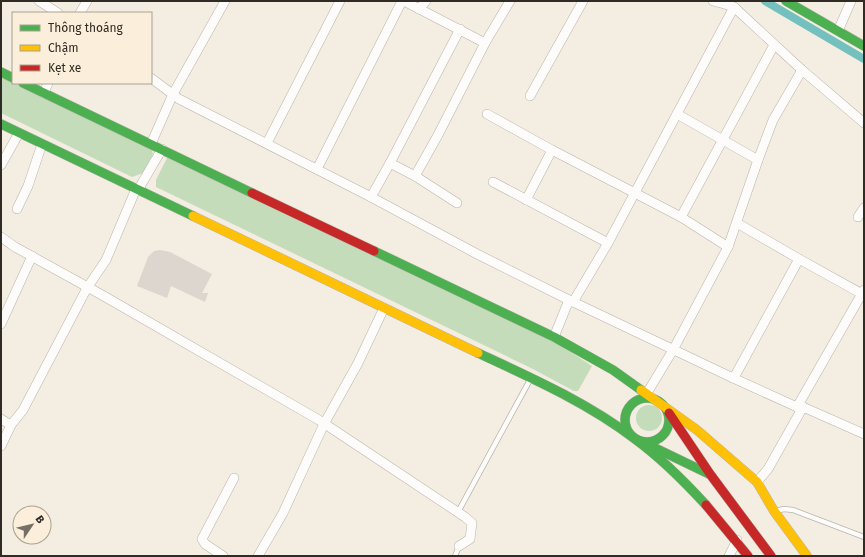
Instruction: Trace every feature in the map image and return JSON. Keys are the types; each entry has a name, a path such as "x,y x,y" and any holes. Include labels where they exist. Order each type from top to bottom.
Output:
{"street":[{"path":"39,1 56,12"},
{"path":"81,12 87,1"},
{"path":"150,144 174,94 225,1"},
{"path":"267,143 340,1"},
{"path":"318,169 403,1 485,43"},
{"path":"420,9 426,1"},
{"path":"415,176 438,135 485,43 510,1"},
{"path":"530,96 583,1"},
{"path":"713,1 730,4 802,70 864,123"},
{"path":"786,1 864,46"},
{"path":"838,31 851,1"},
{"path":"554,337 571,301 608,243 677,114 730,4"},
{"path":"371,197 460,29"},
{"path":"681,217 774,45"},
{"path":"647,393 673,350 728,247 773,120 802,70"},
{"path":"1,72 12,78"},
{"path":"152,79 179,99 318,169 477,254 571,301 733,378 864,434"},
{"path":"26,84 554,337 613,370 697,430 757,482 774,511 807,556"},
{"path":"44,93 48,84"},
{"path":"486,114 681,217 728,247"},
{"path":"677,114 758,160"},
{"path":"1,124 531,378 589,408 639,440 710,474"},
{"path":"1,165 19,133"},
{"path":"17,209 28,186 42,144"},
{"path":"1,446 10,425 23,410 87,288 106,260 137,189 162,149"},
{"path":"526,200 552,150"},
{"path":"390,163 415,176 456,203"},
{"path":"493,182 608,243"},
{"path":"858,217 864,208"},
{"path":"737,223 799,259 863,293 800,407 768,469 757,482"},
{"path":"1,237 14,247 324,423 458,512 472,524 470,539 459,546"},
{"path":"1,324 32,256"},
{"path":"733,378 799,259"},
{"path":"258,556 283,513 324,423 358,363 384,308"},
{"path":"748,556 737,540 686,484 657,456 630,434 626,428 626,413 634,402 640,399 648,398 655,399 663,406 710,474 771,556"},
{"path":"639,440 649,442 656,440 667,430 669,423 668,415 663,406"},
{"path":"1,419 10,425"},
{"path":"223,556 205,544 202,539 234,478"},
{"path":"729,556 737,540"}],"lane":[{"path":"458,512 531,378"},
{"path":"774,511 784,509 793,510 864,537"},
{"path":"455,556 459,546"}],"green space":[{"path":"1,75 12,80 12,84 20,84 151,147 153,154 143,173 132,177 1,113"},
{"path":"168,156 548,337 592,366 578,391 574,391 531,368 156,187 156,180"},
{"path":"649,405 658,409 662,418 658,427 649,431 640,427 636,418 640,409"}],"building":[{"path":"160,250 170,252 212,274 202,293 208,293 205,302 171,286 167,298 137,286 148,257 154,251"}],"waterway":[{"path":"765,1 864,59"}],"traffic: fast":[{"path":"786,1 864,46"},
{"path":"1,72 12,78"},
{"path":"25,84 252,193"},
{"path":"1,124 193,216"},
{"path":"374,251 554,337 613,370 641,390"},
{"path":"478,353 559,392 617,426 645,446 681,479 706,505"},
{"path":"647,398 659,402 665,408 669,420 665,432 659,438 647,442 635,438 629,432 625,420 629,408 635,402 647,398"},
{"path":"653,447 709,474"}],"traffic: slow":[{"path":"193,216 478,353"},
{"path":"641,390 697,430 757,482 774,511 807,556"}],"traffic: jam":[{"path":"252,193 374,251"},
{"path":"669,413 710,474 771,556"},
{"path":"706,505 748,556"}]}
